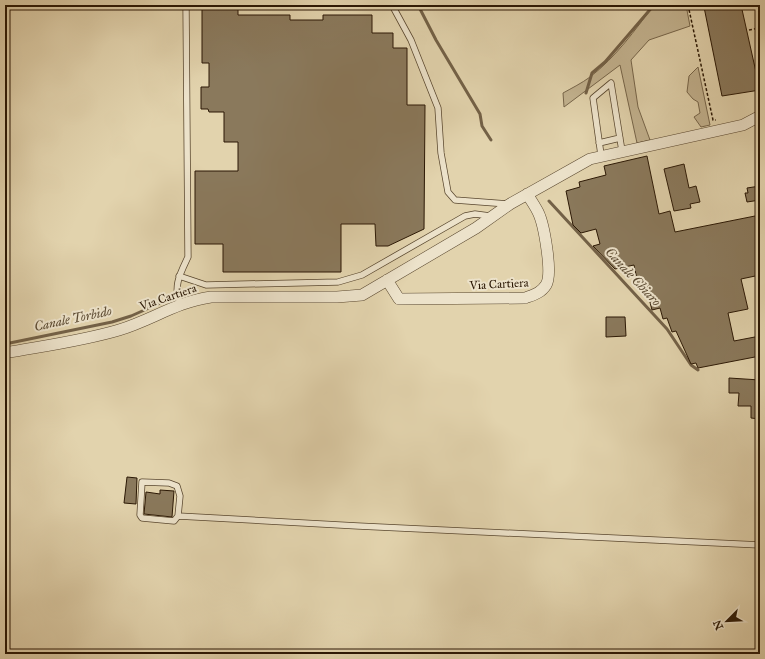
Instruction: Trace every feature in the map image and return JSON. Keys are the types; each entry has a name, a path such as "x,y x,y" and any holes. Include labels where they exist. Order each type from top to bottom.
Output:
{"street":[{"name":"Via Cartiera","path":"5,353 100,335 122,329 180,304 197,299 211,297 354,297 362,295 493,216 510,204 590,159 601,155 744,125 760,116"},
{"name":"Via Cartiera","path":"387,280 399,299 525,298 537,294 546,285 548,276 542,226 538,212 527,194"}],"lane":[{"path":"180,304 176,290 179,276 188,257 186,5"},
{"path":"392,5 411,40 438,108 441,153 448,192 455,200 510,204"},
{"path":"601,155 594,98 611,83 622,151"},
{"path":"599,143 620,138"},
{"path":"179,276 206,285 338,282 362,275 465,216 475,214 493,216"},
{"path":"142,482 169,483 177,486 180,496 178,516 174,521 142,518 139,510 142,482"},
{"path":"178,516 760,545"}],"path":[{"path":"688,5 712,120 715,120"},
{"path":"748,30 760,28"}],"shaded area":[{"path":"654,5 686,5 690,26 649,40 631,60 638,107 650,140 637,143 620,65 564,107 563,93 587,79 608,61 625,43"},
{"path":"698,67 710,125 701,127 694,117 700,113 698,102 687,92 689,76"}],"building":[{"path":"202,5 238,5 238,15 290,15 290,20 323,20 323,15 372,15 372,33 393,33 393,48 407,48 407,105 425,105 424,229 388,246 376,246 375,224 341,224 341,272 223,272 223,244 195,244 195,171 238,171 238,142 224,142 224,112 209,112 208,109 201,109 201,87 209,87 209,63 202,63"},
{"path":"711,5 741,5 760,90 722,96 704,7"},
{"path":"647,156 659,214 670,211 675,232 760,215 760,275 741,279 748,309 728,313 734,341 760,336 760,356 698,368 696,363 691,364 676,331 672,332 667,318 663,319 660,308 652,310 645,283 638,284 634,265 615,269 593,246 600,244 596,229 581,233 573,225 566,191 580,187 579,182 606,175 604,166"},
{"path":"684,164 689,188 696,186 700,202 690,204 691,208 674,211 664,169"},
{"path":"760,186 760,200 747,202 745,193 748,193 747,188"},
{"path":"606,317 625,317 626,336 606,337"},
{"path":"729,378 760,380 760,419 751,418 751,406 738,406 739,393 729,393"},
{"path":"127,477 137,478 136,504 124,503"},
{"path":"160,490 174,491 172,517 144,514 146,492 160,494"}],"waterway":[{"name":"Canale Chiaro","path":"418,5 436,40 480,114 482,126 491,140"},
{"name":"Canale Torbido","path":"586,93 592,73 605,62 654,5"},
{"name":"Canale Chiaro","path":"549,201 667,329 691,365 698,370"},
{"name":"Canale Torbido","path":"5,344 112,322 131,316 167,300"}]}
